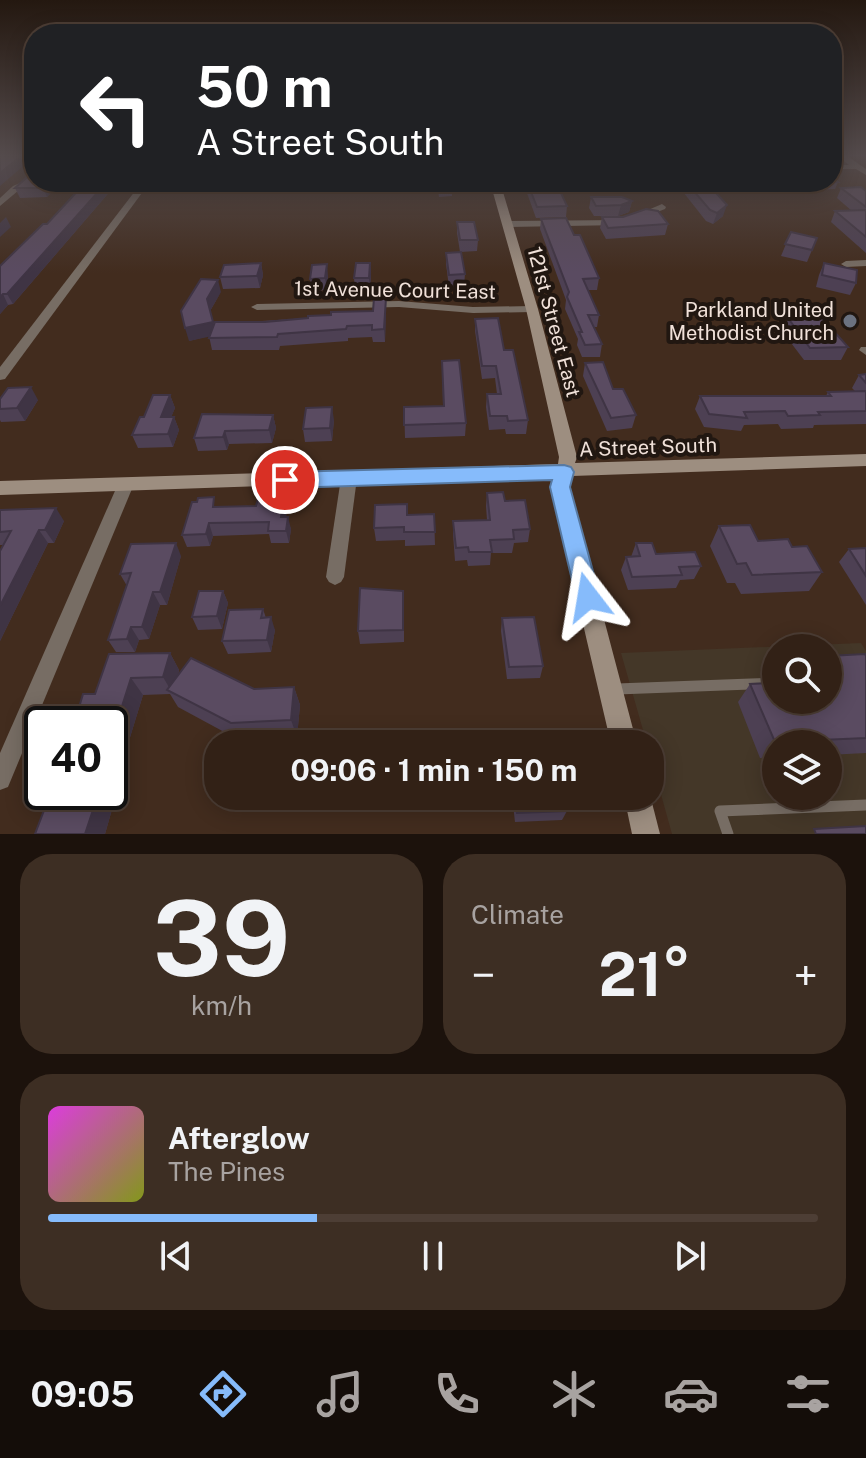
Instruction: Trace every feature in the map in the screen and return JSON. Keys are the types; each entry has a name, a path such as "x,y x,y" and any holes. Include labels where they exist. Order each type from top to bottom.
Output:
{"street":[{"path":"0,376 136,195"},
{"name":"121st Street East","path":"499,195 532,309 568,457 560,487 620,730"},
{"path":"507,224 620,222 662,207"},
{"path":"846,264 866,263"},
{"name":"1st Avenue Court East","path":"257,307 399,304 473,310 532,309"},
{"name":"A Street South","path":"0,488 866,460"},
{"path":"335,577 349,478"},
{"path":"0,779 126,484"},
{"path":"640,810 646,834"}],"lane":[{"path":"610,689 762,683"},
{"path":"728,834 720,811 866,805"}],"shaded area":[{"path":"861,643 866,651 866,834 672,834 664,805 664,730 643,730 621,653 762,647 762,714 842,714 842,644"}],"building":[{"path":"74,195 95,195 7,294 0,297 0,266 43,224 47,224"},
{"path":"532,195 562,195 567,206 537,207"},
{"path":"697,195 718,195 727,205 717,213 710,210"},
{"path":"850,195 866,195 866,207"},
{"path":"591,197 622,197 632,201 621,205 596,206"},
{"path":"646,209 658,211 668,224 608,228 602,217 623,217"},
{"path":"866,210 866,237 835,211"},
{"path":"566,218 574,235 580,235 599,278 583,279 599,315 588,315 602,344 585,345 541,219"},
{"path":"457,222 474,222 478,240 460,240"},
{"path":"791,232 817,238 812,250 785,244"},
{"path":"461,252 465,274 449,275 446,253"},
{"path":"261,263 257,276 220,277 224,265"},
{"path":"356,263 370,263 369,278 354,278"},
{"path":"824,263 857,270 856,283 822,275"},
{"path":"327,264 325,278 310,279 312,265"},
{"path":"201,279 218,280 207,299 213,322 185,328 181,311"},
{"path":"374,298 386,298 384,329 372,330 372,325 347,326 346,329 278,334 277,337 209,338 215,322 265,322 331,315 331,312 373,311"},
{"path":"821,317 848,347 810,348 788,318"},
{"path":"498,318 504,350 513,350 528,420 508,421 507,416 490,416 487,394 501,394 496,366 482,366 475,319"},
{"path":"459,360 466,423 404,425 404,407 444,406 442,361"},
{"path":"603,362 613,389 623,389 636,415 611,418 585,363"},
{"path":"31,387 17,408 0,409 0,399 8,388"},
{"path":"866,391 866,411 788,416 785,411 744,412 747,418 709,414 700,396 831,396 828,392"},
{"path":"153,395 170,395 161,417 174,417 168,434 132,435 140,417 144,417"},
{"path":"332,407 330,428 303,429 306,408"},
{"path":"202,414 273,415 269,430 225,431 223,437 194,438"},
{"path":"503,492 505,501 525,500 530,529 513,530 514,539 490,540 492,552 469,552 468,547 456,548 453,521 490,520 487,493"},
{"path":"214,497 213,507 256,506 258,499 284,498 281,517 288,517 286,531 268,531 269,522 209,523 206,534 182,535 192,502 197,502 198,498"},
{"path":"407,504 407,515 434,514 435,532 404,532 404,527 374,528 375,505"},
{"path":"56,508 45,530 39,530 0,606 0,551 11,531 0,532 0,510"},
{"path":"750,525 758,541 788,539 792,547 807,546 822,572 752,575 746,563 737,564 719,526"},
{"path":"176,543 160,592 153,592 142,627 131,627 127,639 108,640 131,573 120,574 131,544"},
{"path":"636,543 652,543 656,554 695,552 701,566 679,567 682,575 632,577 626,557 640,556"},
{"path":"866,548 866,576 849,549"},
{"path":"360,588 403,591 403,630 358,631"},
{"path":"199,591 223,591 217,616 192,617"},
{"path":"263,609 261,618 271,617 267,640 222,641 229,610"},
{"path":"534,617 543,666 509,667 502,618"},
{"path":"170,653 163,677 131,678 122,706 79,706 83,694 95,694 109,654"},
{"path":"842,655 866,656 866,738 842,739 842,730 770,730 763,714 842,714"},
{"path":"191,658 254,689 294,687 291,720 231,723 167,690"},
{"path":"762,683 762,712 750,684"},
{"path":"44,810 93,810 85,834 35,834"},
{"path":"517,810 567,811 517,813"},
{"path":"866,826 866,834 816,834 814,829"}],"place":[{"name":"Parkland United Methodist Church","path":"850,321"}],"route":[{"path":"285,480 564,472 560,487 588,597"}]}
